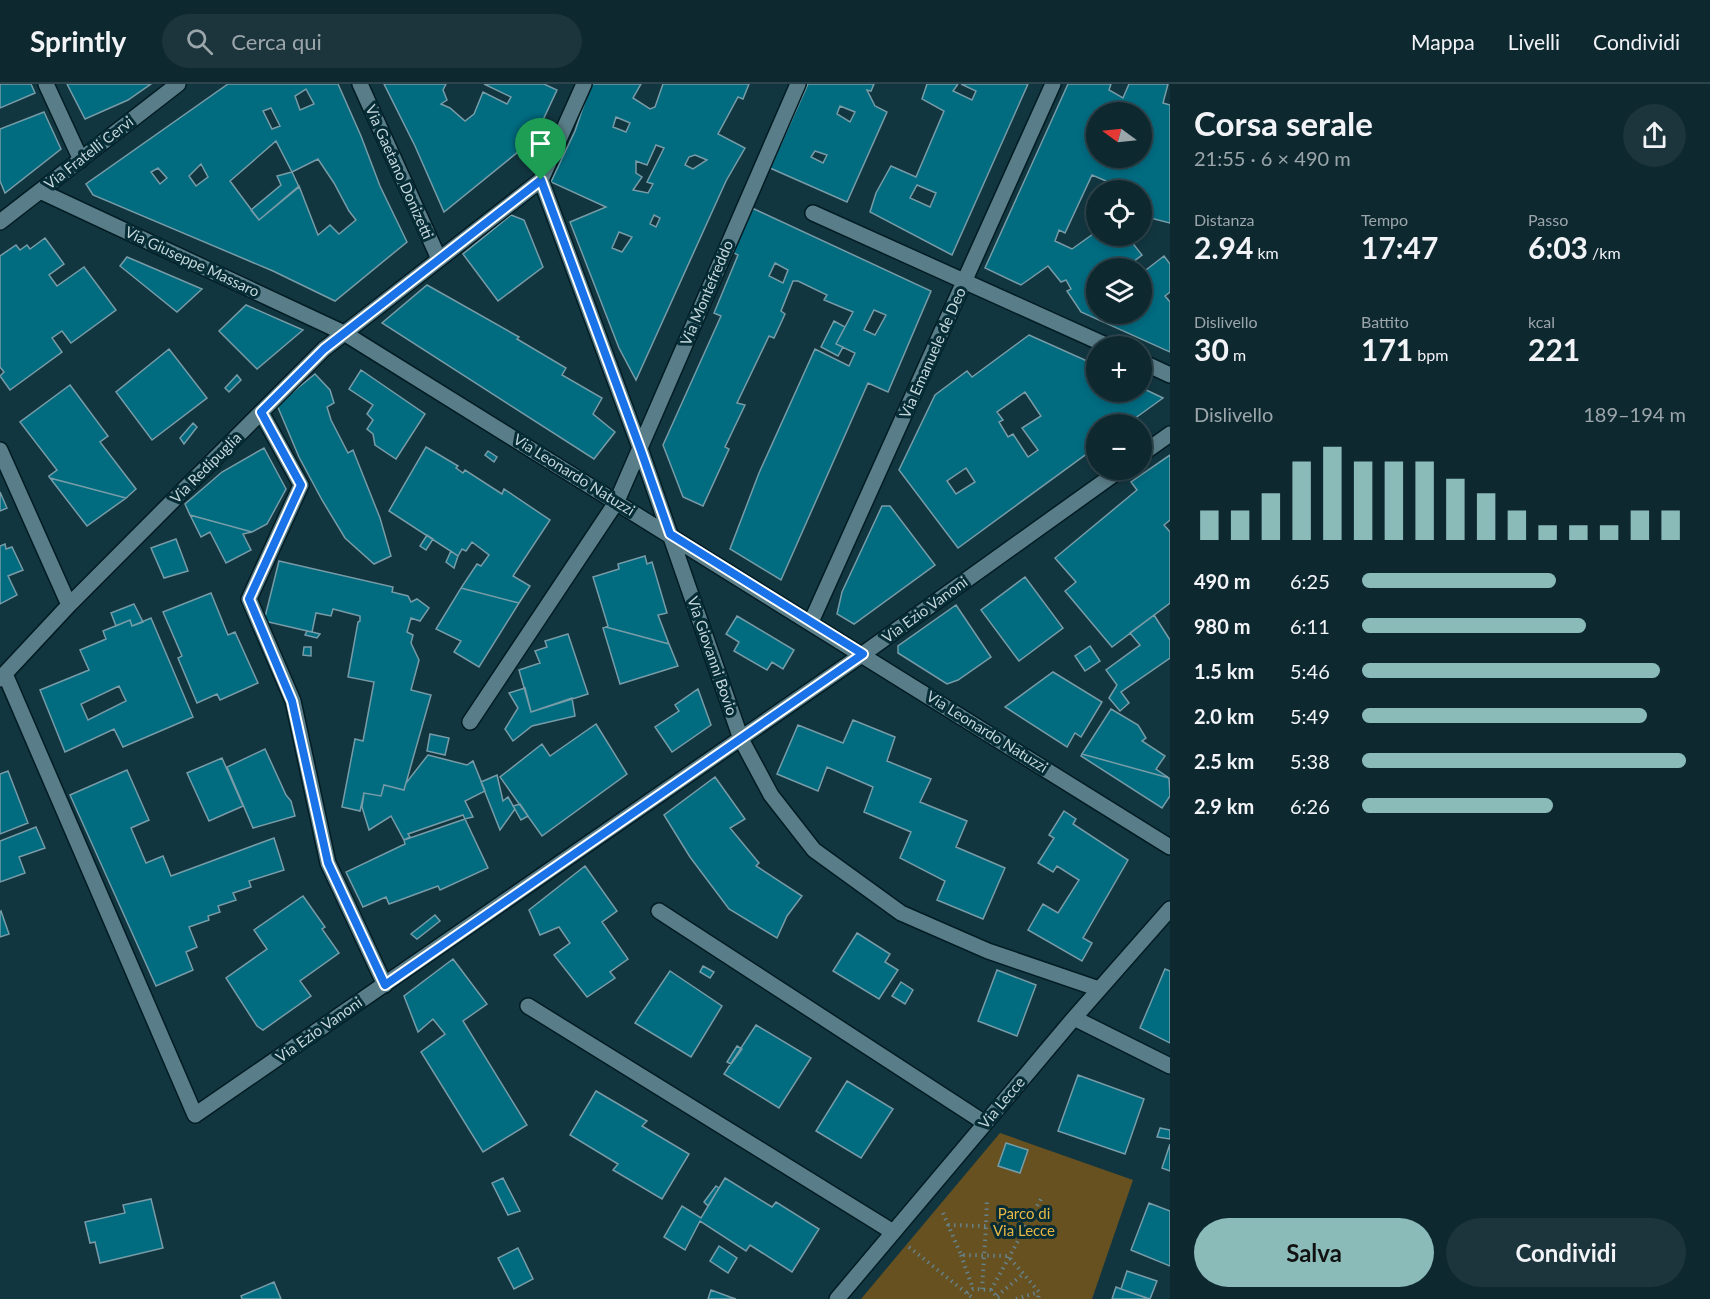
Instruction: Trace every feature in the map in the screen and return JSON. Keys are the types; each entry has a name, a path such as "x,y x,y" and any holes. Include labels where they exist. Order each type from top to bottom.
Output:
{"street":[{"path":"46,84 81,160"},
{"name":"Via Fratelli Cervi","path":"0,222 178,84"},
{"name":"Via Gaetano Donizetti","path":"360,84 439,259"},
{"name":"Via Redipuglia","path":"2,676 69,605 324,349 541,180 584,84"},
{"name":"Via Montefreddo","path":"470,722 617,501 798,84"},
{"name":"Via Emanuele de Deo","path":"811,622 1053,84"},
{"name":"Via Giovanni Bovio","path":"541,180 640,448 741,739 771,795 814,850 901,913 988,951 1099,989"},
{"name":"Via Giuseppe Massaro","path":"40,191 345,333"},
{"path":"813,213 1086,336"},
{"name":"Via Leonardo Natuzzi","path":"345,333 1170,847"},
{"path":"1152,367 1170,375"},
{"path":"261,412 301,485 249,599 292,701 328,863 385,985"},
{"path":"1152,447 1170,434"},
{"path":"0,450 69,605"},
{"name":"Via Ezio Vanoni","path":"2,676 195,1115 863,654 1106,480"},
{"name":"Via Lecce","path":"837,1299 1074,1018 1170,909"},
{"path":"659,911 985,1123"},
{"path":"528,1006 893,1232"},
{"path":"1074,1018 1170,1066"}],"path":[{"path":"991,1290 1041,1198"},
{"path":"982,1289 987,1199"},
{"path":"943,1213 973,1289"},
{"path":"948,1225 986,1226"},
{"path":"906,1244 974,1299"},
{"path":"961,1255 1008,1257 1039,1292 1038,1299"},
{"path":"967,1293 973,1289 991,1290 998,1298 1023,1274"},
{"path":"1016,1299 1039,1292"}],"green space":[{"name":"Parco di Via Lecce","path":"1000,1133 1133,1180 1092,1299 861,1299"}],"building":[{"path":"0,84 31,84 35,93 0,108"},
{"path":"67,84 151,84 128,100 85,119"},
{"path":"228,84 338,84 380,186 407,242 335,301 273,271 93,195 86,184","holes":["306,89 314,104 300,110 295,96","271,108 280,126 272,129 263,111","276,141 292,172 318,159 356,220 339,234 330,225 318,235 299,186 259,220 230,181","201,164 208,177 196,186 189,176","158,168 167,178 160,184 151,172"]},
{"path":"384,84 446,84 443,90 447,100 441,104 450,108 465,121 474,114 483,92 507,104 511,97 484,84 544,84 557,90 534,139 444,212"},
{"path":"591,84 641,84 633,98 650,109 655,107 663,84 749,84 743,99 738,97 718,134 745,148 726,181 636,380 619,348 570,222 606,207 551,182 575,131","holes":["616,117 630,123 626,132 613,127","656,145 664,148 647,182 653,184 648,193 633,190 642,177 636,173 636,161 647,165","695,155 707,160 693,169 685,165 689,157","654,215 660,218 656,227 650,224","619,232 632,237 622,252 612,248"]},
{"path":"808,84 874,84 871,91 867,90 875,106 887,112 847,202 770,168","holes":["840,106 855,112 850,122 837,114","815,151 827,155 823,163 811,157"]},
{"path":"927,84 958,84 953,91 972,100 976,91 961,84 1028,84 952,255 870,212 876,193 891,166 916,177 944,111 922,99","holes":["917,185 936,193 930,207 910,198"]},
{"path":"1068,84 1111,84 1109,90 1123,98 1129,84 1168,84 1163,103 1170,105 1170,223 1152,218 1152,180 1104,180 1092,175 1090,180 1086,180 1086,188 1065,233 1059,230 1055,241 1072,249 1086,239 1086,246 1135,246 1142,255 1138,258 1086,258 1086,314 1081,312 1067,291 1071,289 1066,280 1061,282 1048,266 1021,285 985,268"},
{"path":"44,112 61,149 5,193 0,181 0,129"},
{"path":"292,172 299,187 259,220 251,210 281,185 277,176"},
{"path":"752,208 931,291 888,392 868,383 781,580 730,549 759,473 815,349 849,366 855,353 836,344 853,312 824,300 827,295 798,281 793,281 781,311 785,314 774,338 769,336 737,403 745,405 725,447 729,449 703,506 683,497 663,445 721,316 714,313 738,255 732,252","holes":["775,263 788,270 783,283 769,276","874,310 886,315 875,335 864,330"]},
{"path":"511,215 524,220 543,267 498,301 463,254"},
{"path":"45,238 64,264 49,275 57,286 84,267 116,310 71,343 62,331 52,338 62,352 10,390 0,376 4,372 0,367 0,256 16,245 20,250 27,245 30,249"},
{"path":"1164,256 1170,264 1170,292 1165,296 1170,302 1170,352 1152,344 1152,336 1134,336 1108,324 1152,324 1152,265"},
{"path":"127,257 202,289 177,312 120,266"},
{"path":"427,285 519,337 517,339 566,368 562,375 602,398 593,414 615,432 594,459 382,323"},
{"path":"246,305 303,330 257,369 219,331"},
{"path":"834,321 845,327 836,344 843,347 838,356 821,347"},
{"path":"1029,335 1086,361 1086,402 1152,402 1152,393 1163,398 1141,414 1086,414 1086,454 958,548 899,470 935,395 967,371 972,377","holes":["1025,392 1041,416 1022,428 1038,450 1028,457 1013,434 1008,437 999,422 1003,420 997,412","966,468 975,482 956,494 947,481"]},
{"path":"169,349 207,398 152,440 116,392"},
{"path":"361,370 425,414 396,459 375,445 373,434 367,429 373,420 367,414 373,405 349,389"},
{"path":"315,374 330,390 334,403 327,407 331,420 348,453 353,450 380,518 391,556 374,564 345,538 299,457 277,405"},
{"path":"237,375 241,380 229,392 225,388"},
{"path":"70,385 108,436 100,442 136,489 126,498 50,478 49,476 57,470 20,422"},
{"path":"193,423 197,427 184,444 180,438"},
{"path":"426,447 458,466 456,468 463,473 465,470 502,494 504,489 550,520 513,576 530,586 519,603 461,588 477,564 481,566 489,555 472,542 466,551 462,549 458,556 389,511"},
{"path":"264,448 286,489 267,524 252,532 190,515 185,504 222,472"},
{"path":"488,451 497,457 494,462 485,455"},
{"path":"1170,455 1170,520 1164,525 1170,532 1170,603 1112,647 1065,591 1076,582 1055,558 1137,490 1131,482 1152,480 1152,467"},
{"path":"50,478 126,498 87,526"},
{"path":"0,492 7,508 0,511"},
{"path":"882,506 890,506 935,565 854,624 837,614 842,592"},
{"path":"190,515 252,532 243,534 251,550 226,563 210,532 201,537"},
{"path":"427,535 433,539 426,550 420,546"},
{"path":"176,539 188,571 164,578 151,548"},
{"path":"5,544 6,549 12,547 23,570 8,576 17,595 0,604 0,546"},
{"path":"451,551 458,556 454,568 446,562"},
{"path":"645,556 647,564 652,562 667,613 658,615 669,644 606,627 608,626 593,577 619,569 618,564"},
{"path":"279,561 393,587 392,592 408,596 411,602 417,599 429,608 420,621 411,618 407,632 413,635 411,643 419,660 411,690 431,695 404,790 384,785 381,796 364,793 360,811 342,807 355,739 363,741 374,682 348,677 360,616 333,609 331,616 316,613 312,632 264,621"},
{"path":"1025,577 1063,628 1019,661 981,610"},
{"path":"461,588 519,603 479,667 454,652 461,641 436,629"},
{"path":"211,593 228,635 235,632 258,683 220,700 217,694 197,703 178,658 182,656 163,612"},
{"path":"134,604 143,622 132,626 130,620 116,626 111,613"},
{"path":"956,605 991,657 958,680 947,684 898,653 898,646"},
{"path":"1154,615 1170,640 1170,658 1121,692 1129,703 1120,711 1109,698 1117,685 1106,670 1140,645 1130,633"},
{"path":"737,616 794,650 783,669 772,662 767,670 734,651 739,642 726,634"},
{"path":"151,618 193,717 123,747 114,729 65,752 40,690 89,670 80,650 106,639 103,631 130,620 132,626","holes":["119,686 126,701 88,720 81,704"]},
{"path":"603,628 669,644 678,666 620,684"},
{"path":"307,631 320,634 317,638 305,635"},
{"path":"568,634 588,694 531,712 519,670 540,663 535,651 547,647 545,641"},
{"path":"1090,646 1100,661 1085,671 1075,656"},
{"path":"304,647 311,647 311,656 303,655"},
{"path":"1053,672 1102,702 1081,737 1075,733 1067,747 1005,707"},
{"path":"525,688 531,712 572,698 575,716 532,726 513,741 505,729 518,708 509,693"},
{"path":"698,689 711,725 672,752 655,727 679,711 675,705"},
{"path":"1111,709 1138,725 1146,738 1142,741 1165,756 1156,769 1169,778 1082,754"},
{"path":"853,720 895,737 887,761 931,779 920,802 967,821 956,847 1005,868 983,919 937,900 945,881 900,858 911,832 864,812 873,787 827,767 818,791 777,774 798,725 843,743"},
{"path":"596,724 627,774 542,836 500,777 542,744 550,756"},
{"path":"430,734 449,738 445,755 427,751"},
{"path":"265,749 291,801 295,816 253,828 227,767"},
{"path":"1082,754 1169,778 1170,796 1162,808 1081,756"},
{"path":"428,755 467,765 473,761 485,791 465,801 473,817 465,819 463,815 408,834 410,837 404,840 391,816 369,830 362,807 364,793 381,796 384,785 404,790 406,783"},
{"path":"222,758 243,806 209,821 187,773"},
{"path":"127,770 149,820 131,828 146,863 163,856 171,876 274,838 284,870 249,881 251,887 233,893 236,900 218,906 220,912 208,916 209,920 189,927 197,947 186,952 193,970 156,986 70,795"},
{"path":"8,771 28,823 0,834 0,774"},
{"path":"497,775 503,801 508,797 515,809 500,830 481,782"},
{"path":"715,777 745,819 730,828 759,863 756,866 802,896 787,916 777,938 729,909 690,857 664,815"},
{"path":"520,804 528,816 521,820 513,806"},
{"path":"1064,811 1076,819 1073,824 1128,860 1083,938 1092,943 1082,961 1028,930 1043,904 1058,913 1079,880 1057,866 1053,872 1038,863 1054,838 1049,835"},
{"path":"465,819 488,868 440,890 438,886 389,904 386,897 363,907 346,872 405,844 404,840"},
{"path":"36,827 45,848 19,857 25,873 0,882 0,841"},
{"path":"585,866 617,911 602,922 628,959 610,972 615,978 587,997 554,955 570,943 559,927 540,935 529,910"},
{"path":"303,896 325,927 322,929 339,953 300,981 311,996 263,1030 257,1026 226,978 267,949 254,930"},
{"path":"0,912 9,934 0,937"},
{"path":"435,915 440,921 417,939 411,934"},
{"path":"857,933 890,954 885,962 898,970 879,999 833,971"},
{"path":"453,959 487,1004 463,1021 527,1125 483,1152 421,1052 445,1034 433,1019 418,1032 404,996"},
{"path":"703,966 714,972 710,978 700,972"},
{"path":"1165,969 1170,971 1170,1043 1140,1028"},
{"path":"997,970 1036,985 1017,1036 978,1021"},
{"path":"670,971 722,1006 691,1057 635,1023"},
{"path":"901,982 913,990 905,1004 892,996"},
{"path":"756,1025 811,1058 779,1108 724,1074"},
{"path":"737,1046 742,1049 731,1064 727,1062"},
{"path":"1078,1075 1144,1099 1125,1154 1058,1131"},
{"path":"847,1081 893,1109 861,1158 816,1131"},
{"path":"596,1091 647,1121 642,1126 689,1154 662,1199 613,1170 618,1164 570,1135"},
{"path":"1160,1128 1170,1130 1170,1139 1157,1137"},
{"path":"1006,1143 1028,1150 1020,1173 998,1166"},
{"path":"1170,1144 1170,1171 1162,1168"},
{"path":"503,1178 520,1211 508,1215 492,1183"},
{"path":"725,1178 772,1207 776,1202 819,1229 792,1272 750,1245 746,1251 700,1221 685,1250 664,1237 682,1206 701,1218"},
{"path":"716,1186 719,1188 708,1206 704,1202"},
{"path":"151,1199 163,1248 100,1263 95,1242 90,1243 85,1222 125,1213 123,1205"},
{"path":"1149,1203 1170,1211 1170,1266 1131,1250"},
{"path":"719,1246 737,1258 728,1273 710,1261"},
{"path":"518,1248 533,1279 514,1289 498,1258"},
{"path":"1127,1271 1157,1281 1150,1299 1121,1289"},
{"path":"274,1282 281,1299 242,1299 241,1296"},
{"path":"1116,1287 1121,1289 1149,1299 1112,1299"},
{"path":"711,1290 730,1297 736,1299 708,1299"}],"route":[{"path":"541,180 670,534 863,654 385,985 328,863 292,701 249,599 301,485 261,412 324,349 541,180"}]}
